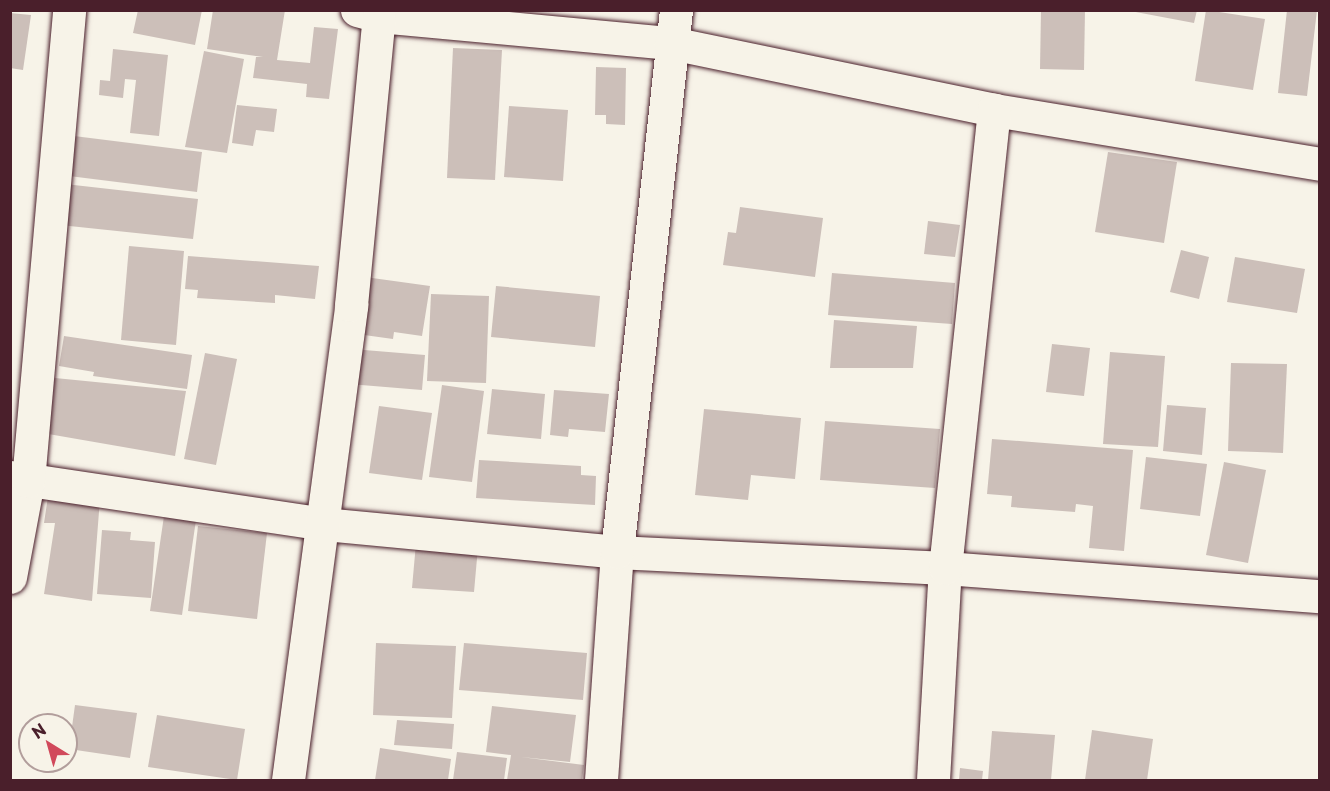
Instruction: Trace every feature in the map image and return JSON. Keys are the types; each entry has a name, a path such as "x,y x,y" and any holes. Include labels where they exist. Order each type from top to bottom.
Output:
{"street":[{"path":"10,577 69,10"},
{"path":"601,780 617,552 676,10"},
{"path":"288,780 351,305 368,13 671,43 994,110 1320,164"},
{"path":"933,780 945,568 994,110"},
{"path":"19,479 323,524 617,552 945,568 1320,596"}],"building":[{"path":"138,10 202,10 195,45 133,33"},
{"path":"213,10 285,10 277,60 310,63 314,27 338,29 329,99 306,97 307,84 253,78 256,57 263,57 207,49"},
{"path":"1041,10 1085,10 1084,70 1040,69"},
{"path":"1125,10 1197,10 1194,23"},
{"path":"1206,10 1265,19 1253,90 1195,81"},
{"path":"1287,10 1317,10 1307,96 1278,93"},
{"path":"10,13 31,15 23,70 10,68"},
{"path":"453,48 502,50 495,180 447,178"},
{"path":"113,49 168,55 159,136 130,133 136,80 125,79 123,98 99,95 100,80 110,81"},
{"path":"204,51 244,59 227,153 185,147"},
{"path":"596,67 626,68 625,125 606,124 606,115 595,115"},
{"path":"237,105 277,109 274,132 256,130 253,146 232,143"},
{"path":"509,106 568,110 563,181 504,177"},
{"path":"74,136 202,152 197,192 69,176"},
{"path":"1108,152 1177,162 1164,243 1095,232"},
{"path":"65,184 198,199 193,239 60,225"},
{"path":"740,207 823,218 815,277 723,265 728,232 736,233"},
{"path":"928,221 960,225 955,257 924,254"},
{"path":"129,246 184,251 176,345 121,340"},
{"path":"1181,250 1209,257 1199,299 1170,292"},
{"path":"188,256 319,266 315,299 275,295 275,303 197,298 198,290 185,289"},
{"path":"1235,257 1305,269 1297,313 1227,302"},
{"path":"832,273 955,283 952,324 828,315"},
{"path":"365,277 430,286 422,336 394,332 393,339 357,334"},
{"path":"496,286 600,296 595,347 491,337"},
{"path":"431,294 489,296 486,383 427,381"},
{"path":"834,320 917,326 913,368 830,368"},
{"path":"64,336 192,355 187,389 93,376 94,372 59,366"},
{"path":"1052,344 1090,348 1084,396 1046,392"},
{"path":"352,349 425,355 422,390 349,384"},
{"path":"1110,352 1165,356 1158,447 1103,444"},
{"path":"205,353 237,359 216,465 184,459"},
{"path":"1231,363 1287,364 1283,453 1228,451"},
{"path":"35,376 186,391 175,456 31,431"},
{"path":"442,385 484,391 472,482 429,477"},
{"path":"492,389 545,394 541,439 487,434"},
{"path":"554,390 609,394 605,432 569,429 568,437 550,435"},
{"path":"1167,405 1206,408 1202,455 1163,451"},
{"path":"379,406 432,413 422,480 369,473"},
{"path":"704,409 801,418 795,479 751,475 748,500 695,495"},
{"path":"825,421 940,429 935,488 820,480"},
{"path":"992,439 1133,450 1124,551 1089,548 1093,506 1076,504 1075,512 1011,507 1012,496 987,494"},
{"path":"1146,457 1207,464 1200,516 1140,509"},
{"path":"479,460 581,466 581,475 596,476 595,505 476,498"},
{"path":"1224,462 1266,470 1248,563 1206,555"},
{"path":"49,490 100,499 92,601 44,594 55,523 44,523"},
{"path":"164,516 196,520 182,615 150,611"},
{"path":"198,526 267,533 257,619 188,611"},
{"path":"102,530 131,532 130,540 155,542 151,598 97,594"},
{"path":"416,543 478,547 474,592 412,588"},
{"path":"376,643 456,646 452,718 373,715"},
{"path":"464,643 587,653 583,700 459,690"},
{"path":"75,705 137,713 130,758 78,750 78,713 74,713"},
{"path":"492,706 576,715 570,762 521,757 584,765 582,780 507,780 511,755 486,752"},
{"path":"157,715 245,729 237,780 148,767"},
{"path":"397,720 454,724 452,749 394,745"},
{"path":"1092,730 1153,739 1147,780 1085,780"},
{"path":"992,731 1055,735 1051,780 988,780"},
{"path":"380,748 451,759 448,780 375,780"},
{"path":"457,752 507,758 504,780 453,780"},
{"path":"960,768 983,771 982,780 959,780"}]}
